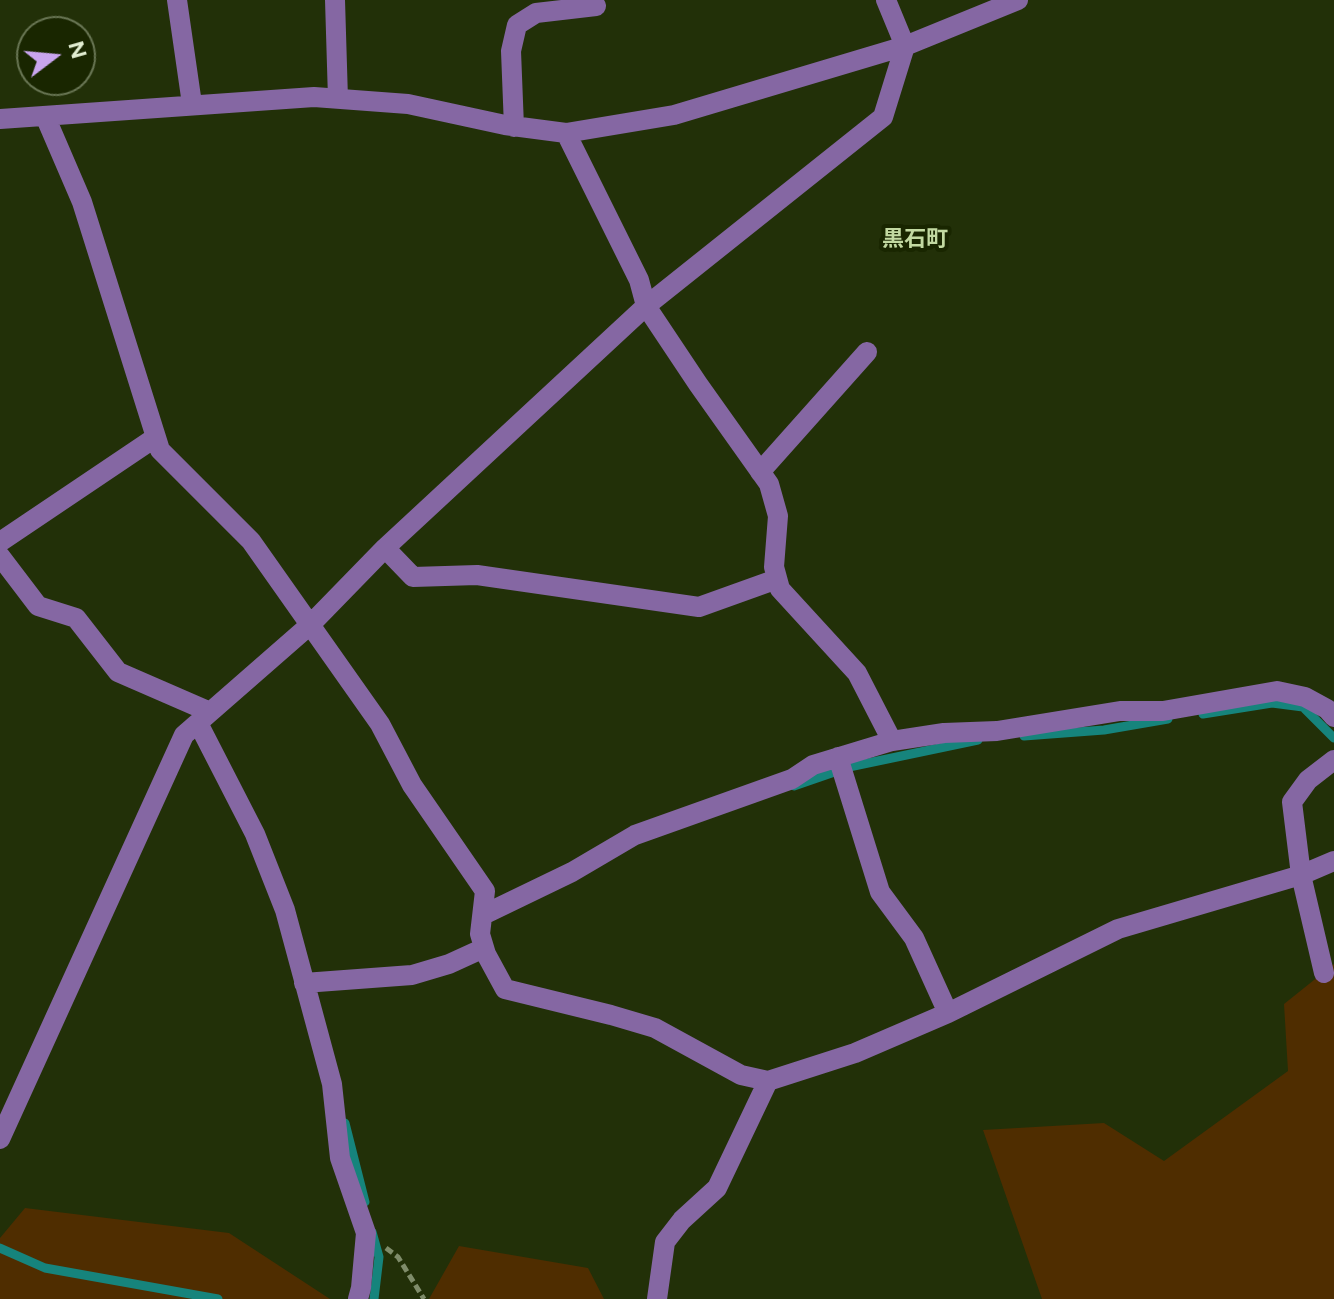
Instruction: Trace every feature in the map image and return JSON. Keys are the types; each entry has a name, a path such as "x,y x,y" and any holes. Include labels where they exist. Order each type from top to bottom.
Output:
{"street":[{"path":"177,0 192,104"},
{"path":"335,0 338,99"},
{"path":"0,1139 184,735 311,624 385,548 646,306 883,117 905,46 886,0"},
{"path":"0,119 314,97 408,104 514,127 566,133 674,115 905,46 1018,0"},
{"path":"514,127 511,51 517,25 536,13 596,6"},
{"path":"45,116 82,202 160,450 251,541 380,724 412,785 485,891 480,934 505,989 655,1028 741,1075 768,1081 855,1053 948,1013 1118,929 1301,875 1334,861"},
{"path":"566,133 639,280 646,306 769,484 778,516 774,567 780,589 857,673 892,741"},
{"path":"760,472 867,352"},
{"path":"0,542 156,437"},
{"path":"385,548 413,577 477,575 699,607 777,579"},
{"path":"0,556 38,606 76,618 118,672 204,717 285,910 332,1084 340,1158 366,1233 358,1299"},
{"path":"483,915 572,872 635,835 792,779 813,765 892,741 944,733 997,731 1120,711 1163,711 1277,691 1305,697 1327,709 1334,717"},
{"path":"838,757 880,892 914,938 948,1013"},
{"path":"1324,973 1301,875 1292,802 1308,780 1334,760"},
{"path":"304,983 412,975 449,964 484,948"},
{"path":"657,1299 665,1242 682,1220 717,1188 768,1081"}],"path":[{"path":"366,1233 398,1257 424,1299"}],"shaded area":[{"path":"1334,964 1334,1299 1042,1299 983,1130 1104,1123 1164,1161 1288,1071 1284,1004"},
{"path":"25,1208 229,1233 330,1299 0,1299 0,1238"},
{"path":"459,1246 588,1268 604,1299 429,1299"}],"waterway":[{"path":"1203,714 1272,703 1303,707 1334,738"},
{"path":"1024,736 1104,730 1168,719"},
{"path":"794,786 849,767 978,740"},
{"path":"345,1123 365,1202"},
{"path":"372,1232 379,1257 374,1299"},
{"path":"0,1248 45,1268 218,1299"}],"district":[{"name":"黒石町","path":"915,240"}]}
